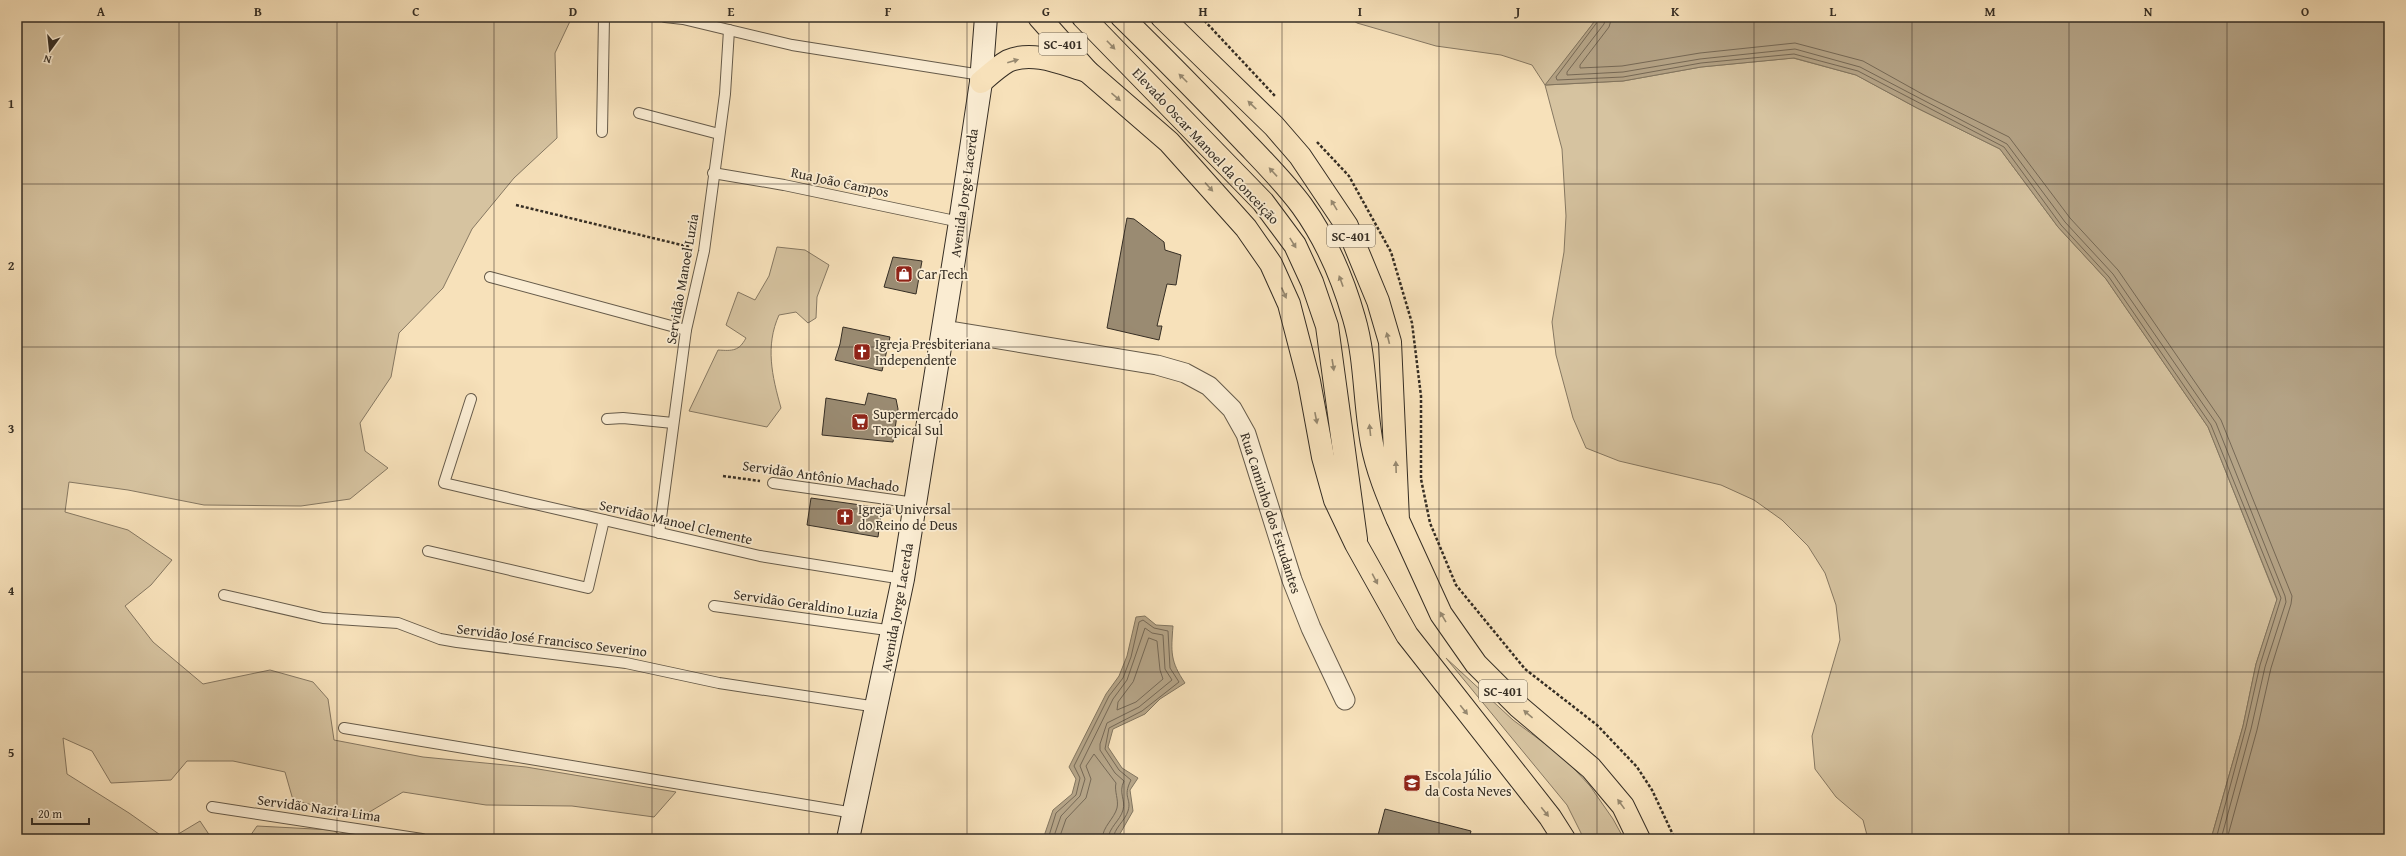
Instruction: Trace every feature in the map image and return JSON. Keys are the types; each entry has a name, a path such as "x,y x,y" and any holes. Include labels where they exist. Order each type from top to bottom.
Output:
{"main road":[{"name":"Avenida Jorge Lacerda","path":"848,839 894,631 903,579 944,330 960,222 981,78 986,17"},
{"name":"SC-401","path":"1039,17 1087,71 1169,142 1246,228 1271,264 1288,304 1309,381 1323,457 1335,500 1356,544 1407,635 1550,817 1564,839"},
{"name":"Elevado Oscar Manoel da Conceição","path":"1083,17 1263,202 1295,245 1312,282 1327,326 1356,544"},
{"name":"Elevado Oscar Manoel da Conceição","path":"1122,17 1209,104 1285,185 1302,206 1320,235 1339,274 1354,318 1362,355 1372,443 1381,480 1398,520"},
{"name":"SC-401","path":"1162,17 1289,144 1324,190 1347,226 1378,301 1390,342 1398,520 1441,614 1476,664 1518,706 1591,768 1624,806 1639,839"},
{"path":"981,78 1008,61 1026,57 1046,59 1087,71"}],"street":[{"name":"Rua Caminho dos Estudantes","path":"944,330 1157,365 1185,373 1209,386 1232,409 1246,434 1292,580 1311,628 1345,700"}],"lane":[{"path":"602,132 604,17"},
{"path":"665,17 792,45 981,78"},
{"name":"Servidão Manoel Luzia","path":"659,533 686,330 704,251 713,173 725,94 729,30"},
{"path":"639,113 719,134"},
{"name":"Rua João Campos","path":"713,173 784,185 960,222"},
{"path":"490,278 686,330"},
{"name":"Servidão Manoel Clemente","path":"471,399 444,483 659,533 806,565 903,579"},
{"path":"607,419 629,419 673,423"},
{"name":"Servidão Antônio Machado","path":"773,483 915,503"},
{"path":"428,551 588,588 604,520"},
{"name":"Servidão José Francisco Severino","path":"224,595 323,618 398,623 440,639 457,642 555,656 626,663 719,683 877,707"},
{"name":"Servidão Geraldino Luzia","path":"714,606 894,631"},
{"path":"344,728 854,813"},
{"name":"Servidão Nazira Lima","path":"212,807 422,839"}],"path":[{"path":"1201,17 1280,101"},
{"path":"1311,136 1349,176 1391,252 1412,323 1421,396 1423,486 1430,523 1456,585 1524,668 1597,725 1637,767 1652,790 1675,839"},
{"path":"516,205 704,251"},
{"name":"Servidão Antônio Machado","path":"723,476 773,483"}],"shaded area":[{"path":"17,17 572,17 555,53 557,138 514,178 472,229 443,288 399,333 391,377 360,423 365,451 388,468 350,499 301,506 204,505 128,490 69,482 65,512 128,530 172,560 151,585 125,606 153,642 203,684 270,670 313,682 328,699 334,740 423,757 526,767 676,792 654,817 572,806 486,805 403,792 361,817 293,800 285,772 233,761 187,761 171,780 111,783 92,751 63,738 67,774 129,813 166,839 17,839 17,411 21,408 17,407"},
{"path":"1348,17 1598,17 1546,85 1623,81 1701,67 1793,58 1856,75 1917,108 2000,149 2058,227 2106,279 2208,427 2277,600 2256,664 2243,726 2211,839 1868,839 1863,820 1836,797 1815,769 1812,736 1840,640 1836,605 1825,573 1808,546 1782,520 1754,500 1721,485 1619,461 1586,448 1573,418 1556,355 1552,322 1564,252 1566,216 1562,149 1545,85 1532,65 1501,55 1436,46 1357,23"},
{"path":"777,247 805,250 829,265 817,297 816,318 808,323 796,312 779,315 772,338 771,361 781,408 767,427 689,411 718,350 738,348 746,338 726,325 738,292 755,300 769,276"},
{"path":"1446,658 1513,720 1564,758 1590,786 1613,819 1624,839 1584,839 1567,805"},
{"path":"200,821 212,839 170,839"},
{"path":"257,826 333,830 346,839 248,839"}],"water":[{"path":"1598,17 2389,17 2389,839 2211,839 2243,726 2256,664 2277,599 2208,427 2106,279 2058,227 2000,149 1917,108 1856,75 1794,58 1701,67 1623,81 1545,85"},
{"path":"1145,616 1156,625 1173,626 1172,650 1174,662 1185,683 1160,699 1145,714 1113,729 1108,747 1122,768 1138,778 1130,790 1133,811 1117,839 1043,839 1053,810 1072,794 1076,779 1069,767 1106,694 1119,676 1127,656 1136,617"}],"building":[{"path":"1127,218 1134,219 1164,242 1165,250 1181,255 1176,285 1167,284 1157,326 1162,326 1159,340 1107,328"},
{"name":"Car Tech","path":"893,257 922,261 916,294 884,287"},
{"name":"Igreja Presbiteriana Independente","path":"843,327 890,337 882,371 835,360"},
{"name":"Supermercado Tropical Sul","path":"868,393 896,399 898,409 893,442 822,435 826,398 865,405"},
{"name":"Igreja Universal do Reino de Deus","path":"811,498 882,508 878,537 807,525"},
{"path":"1385,809 1471,831 1469,839 1377,839"}],"place":[{"name":"Car Tech","path":"904,274"},
{"name":"Igreja Presbiteriana Independente","path":"862,352"},
{"name":"Supermercado Tropical Sul","path":"860,422"},
{"name":"Igreja Universal do Reino de Deus","path":"845,517"},
{"name":"Escola Júlio da Costa Neves","path":"1412,783"}]}
